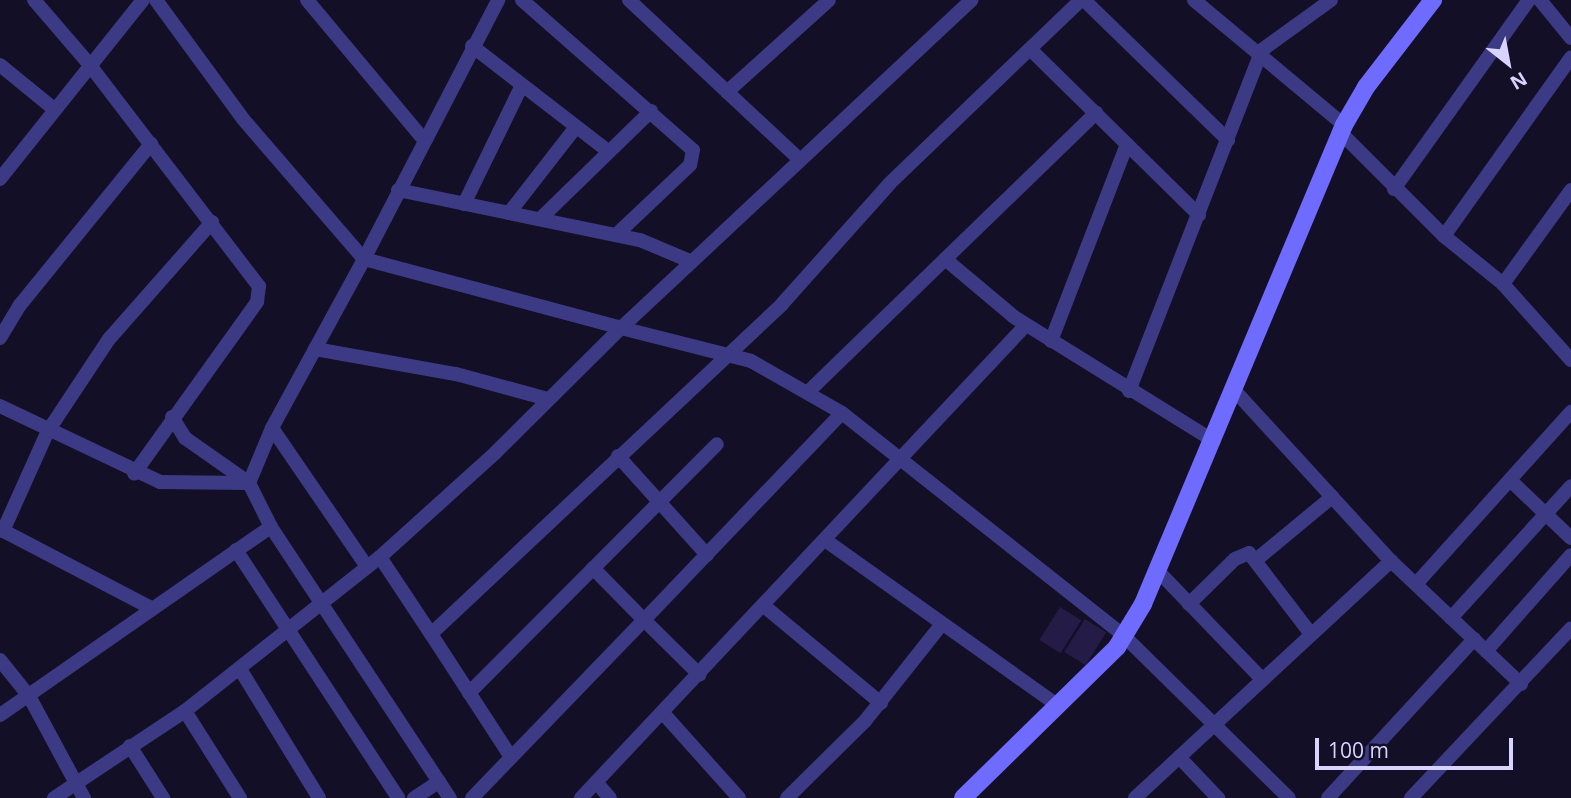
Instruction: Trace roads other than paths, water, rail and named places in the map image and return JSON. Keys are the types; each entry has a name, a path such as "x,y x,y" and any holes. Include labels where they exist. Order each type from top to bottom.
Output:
{"main road":[{"path":"963,798 1124,636 1158,571 1343,129 1366,88 1433,0"}],"street":[{"path":"34,0 89,64 212,222 254,278 260,294 134,474"},
{"path":"0,179 89,64 143,0"},
{"path":"156,0 243,119 364,258 751,361 809,391 901,458 1124,636 1216,723 1289,798"},
{"path":"307,0 424,140"},
{"path":"249,483 272,428 498,0"},
{"path":"522,0 688,143 694,158 616,235"},
{"path":"629,0 799,159"},
{"path":"727,92 829,0"},
{"path":"54,798 185,711 290,631 380,557 548,400 690,261 971,0"},
{"path":"431,634 724,354 782,304 890,183 1083,0 1228,140"},
{"path":"1129,391 1259,58 1278,34 1331,0"},
{"path":"1394,189 1529,0"},
{"path":"1541,0 1571,38"},
{"path":"1198,1 1259,58 1343,129 1394,189 1444,236 1503,284 1571,360"},
{"path":"472,46 609,152"},
{"path":"1030,49 1199,215"},
{"path":"1444,236 1571,57"},
{"path":"0,65 54,109"},
{"path":"464,204 522,85"},
{"path":"540,219 652,111"},
{"path":"809,391 1096,113"},
{"path":"509,213 576,127"},
{"path":"0,338 20,305 151,144"},
{"path":"1051,341 1126,144"},
{"path":"398,190 650,243 690,261"},
{"path":"1503,284 1571,190"},
{"path":"151,608 1,530 48,430 109,339 212,222"},
{"path":"945,259 1026,325 1214,441"},
{"path":"581,798 700,675 1026,325"},
{"path":"315,349 456,374 548,400"},
{"path":"1235,391 1391,561 1521,684"},
{"path":"0,406 134,474 180,485 249,483"},
{"path":"1416,584 1571,412"},
{"path":"472,798 842,413"},
{"path":"172,417 185,438 249,483 271,527 450,798"},
{"path":"272,428 368,566"},
{"path":"469,693 717,444"},
{"path":"618,456 707,555"},
{"path":"1510,480 1571,538"},
{"path":"1451,618 1571,486"},
{"path":"1256,560 1332,497"},
{"path":"0,715 271,527"},
{"path":"825,540 1057,705"},
{"path":"236,550 398,798"},
{"path":"1189,604 1241,554 1249,553 1311,634"},
{"path":"1486,651 1571,555"},
{"path":"380,557 511,757"},
{"path":"1135,798 1391,561"},
{"path":"593,568 700,675"},
{"path":"1158,571 1262,679"},
{"path":"764,606 881,703"},
{"path":"787,798 881,703 942,624"},
{"path":"1411,798 1571,628"},
{"path":"1328,798 1474,639"},
{"path":"0,660 29,696 84,798"},
{"path":"240,669 319,798"},
{"path":"185,711 240,798"},
{"path":"663,713 739,798"},
{"path":"130,746 163,798"},
{"path":"1179,757 1218,798"},
{"path":"414,798 439,782"},
{"path":"596,782 610,798"}]}
